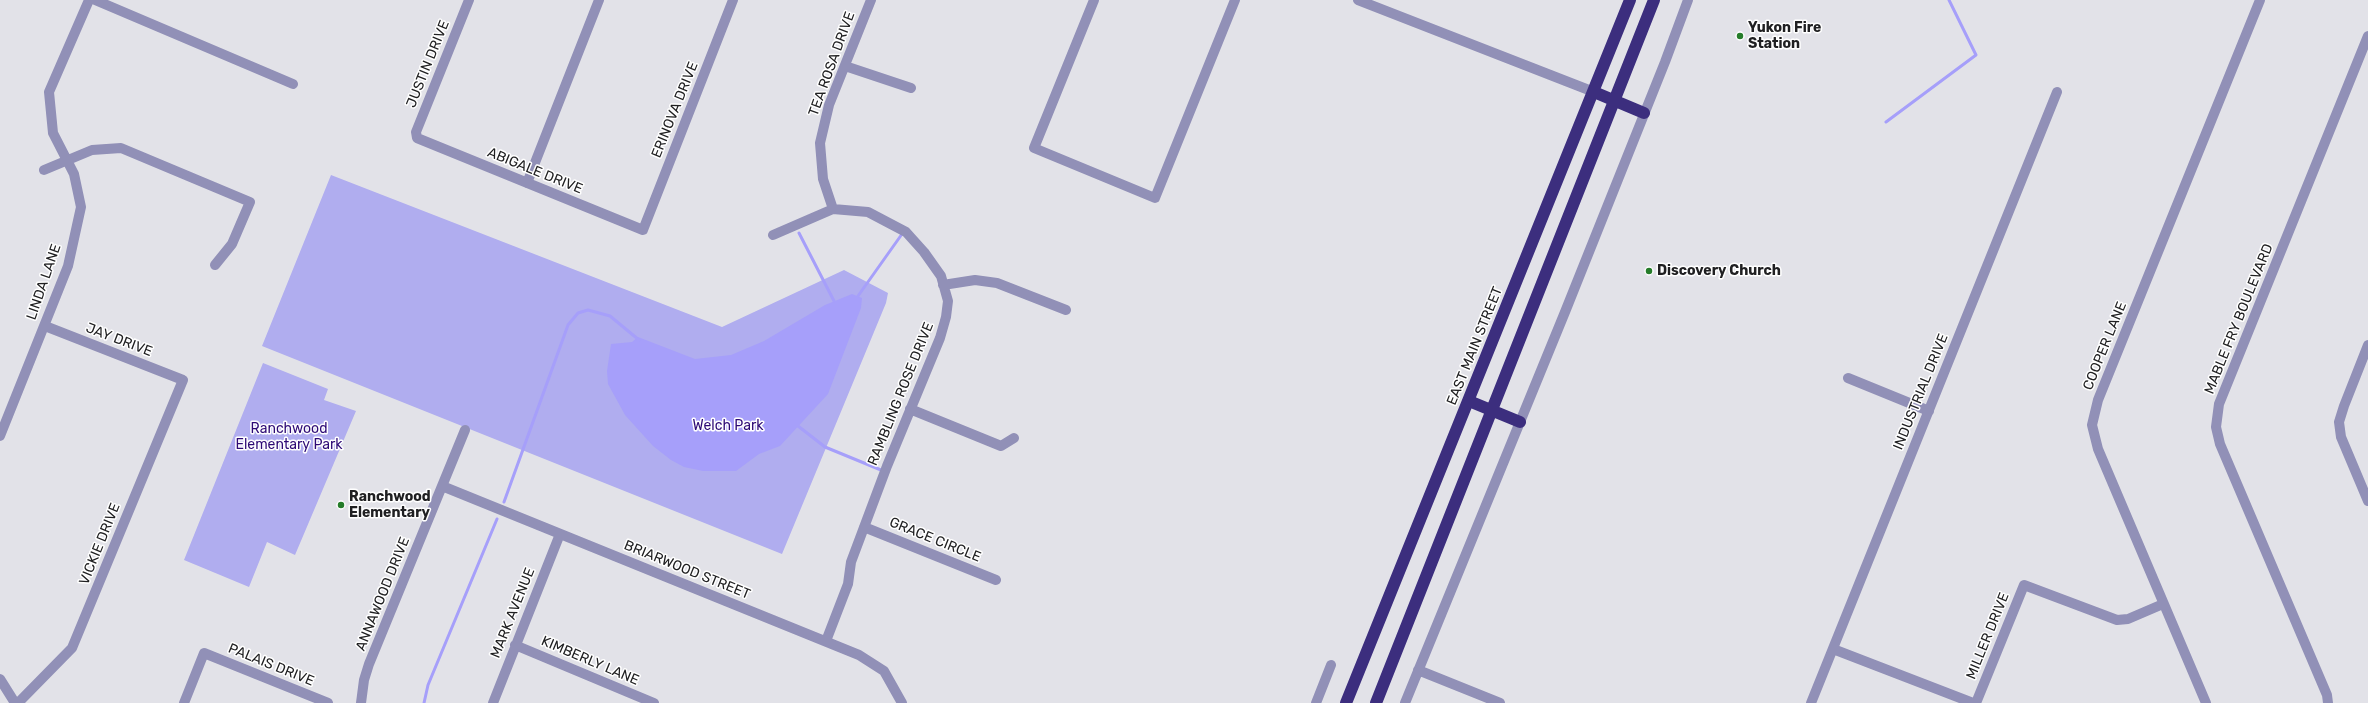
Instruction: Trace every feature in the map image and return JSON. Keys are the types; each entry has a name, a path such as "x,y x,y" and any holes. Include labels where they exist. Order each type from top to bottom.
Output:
{"highway":[{"name":"EAST MAIN STREET","path":"1346,703 1630,0"},
{"path":"1376,703 1613,100 1654,0"},
{"path":"1594,92 1644,112"},
{"path":"1469,401 1520,422"}],"street":[{"name":"LINDA LANE","path":"0,436 68,266 81,207 74,174 53,133 49,92 89,0"},
{"path":"95,0 293,84"},
{"name":"JUSTIN DRIVE","path":"417,138 416,132 469,0"},
{"path":"527,183 599,0"},
{"name":"ERINOVA DRIVE","path":"643,230 733,0"},
{"name":"TEA ROSA DRIVE","path":"833,209 823,178 820,143 829,105 871,0"},
{"path":"1094,0 1034,148 1155,198 1235,0"},
{"path":"1358,0 1594,92"},
{"path":"1405,703 1520,422 1688,0"},
{"name":"COOPER LANE","path":"2206,703 2098,449 2092,426 2098,400 2260,0"},
{"name":"MABLE FRY BOULEVARD","path":"2328,703 2327,695 2220,444 2216,427 2219,404 2368,36"},
{"path":"845,66 911,88"},
{"name":"INDUSTRIAL DRIVE","path":"1811,703 2057,92"},
{"name":"ABIGALE DRIVE","path":"417,138 643,230"},
{"path":"44,170 92,150 121,148 250,202 232,244 215,265"},
{"name":"RAMBLING ROSE DRIVE","path":"773,235 833,209 868,212 906,232 941,276 948,301 946,317 940,338 910,409 864,527 851,562 848,584 826,641"},
{"path":"943,284 975,280 997,283 1066,310"},
{"name":"JAY DRIVE","path":"45,326 183,380"},
{"path":"2368,345 2339,422 2340,437 2368,501"},
{"path":"1848,378 1929,410"},
{"name":"VICKIE DRIVE","path":"17,703 72,648 183,380"},
{"path":"910,409 1001,446 1014,438"},
{"name":"ANNAWOOD DRIVE","path":"361,703 364,680 369,664 465,430"},
{"name":"BRIARWOOD STREET","path":"442,486 859,654 878,665 887,675 902,703"},
{"name":"GRACE CIRCLE","path":"864,527 996,580"},
{"name":"MARK AVENUE","path":"493,703 560,534"},
{"name":"MILLER DRIVE","path":"1974,703 2024,584 2116,620 2128,619 2163,604"},
{"name":"KIMBERLY LANE","path":"515,645 654,703"},
{"path":"1833,649 1974,703"},
{"name":"PALAIS DRIVE","path":"184,703 204,653 328,703"},
{"path":"1316,703 1331,665"},
{"path":"1418,670 1500,703"},
{"path":"0,679 17,703"}],"green space":[{"name":"Welch Park","path":"331,175 722,327 844,270 888,293 886,303 782,554 262,346"},
{"name":"Ranchwood Elementary Park","path":"263,363 328,389 324,400 356,411 295,555 267,542 249,587 184,560"}],"shaded area":[{"path":"852,294 862,298 861,308 828,394 780,446 759,454 736,471 703,471 684,467 671,460 653,446 625,415 608,384 607,371 611,344 632,342 638,337 695,359 731,355 764,341 825,305"}],"waterway":[{"path":"1886,122 1976,55 1949,0"},
{"path":"799,233 834,301"},
{"path":"858,296 902,234"},
{"path":"504,502 568,325 578,313 588,310 610,316 639,340"},
{"path":"798,426 825,447 881,470"},
{"path":"424,703 428,685 497,519"}],"place":[{"name":"Yukon Fire Station","path":"1740,36"},
{"name":"Discovery Church","path":"1649,271"},
{"name":"Ranchwood Elementary","path":"341,505"}]}
